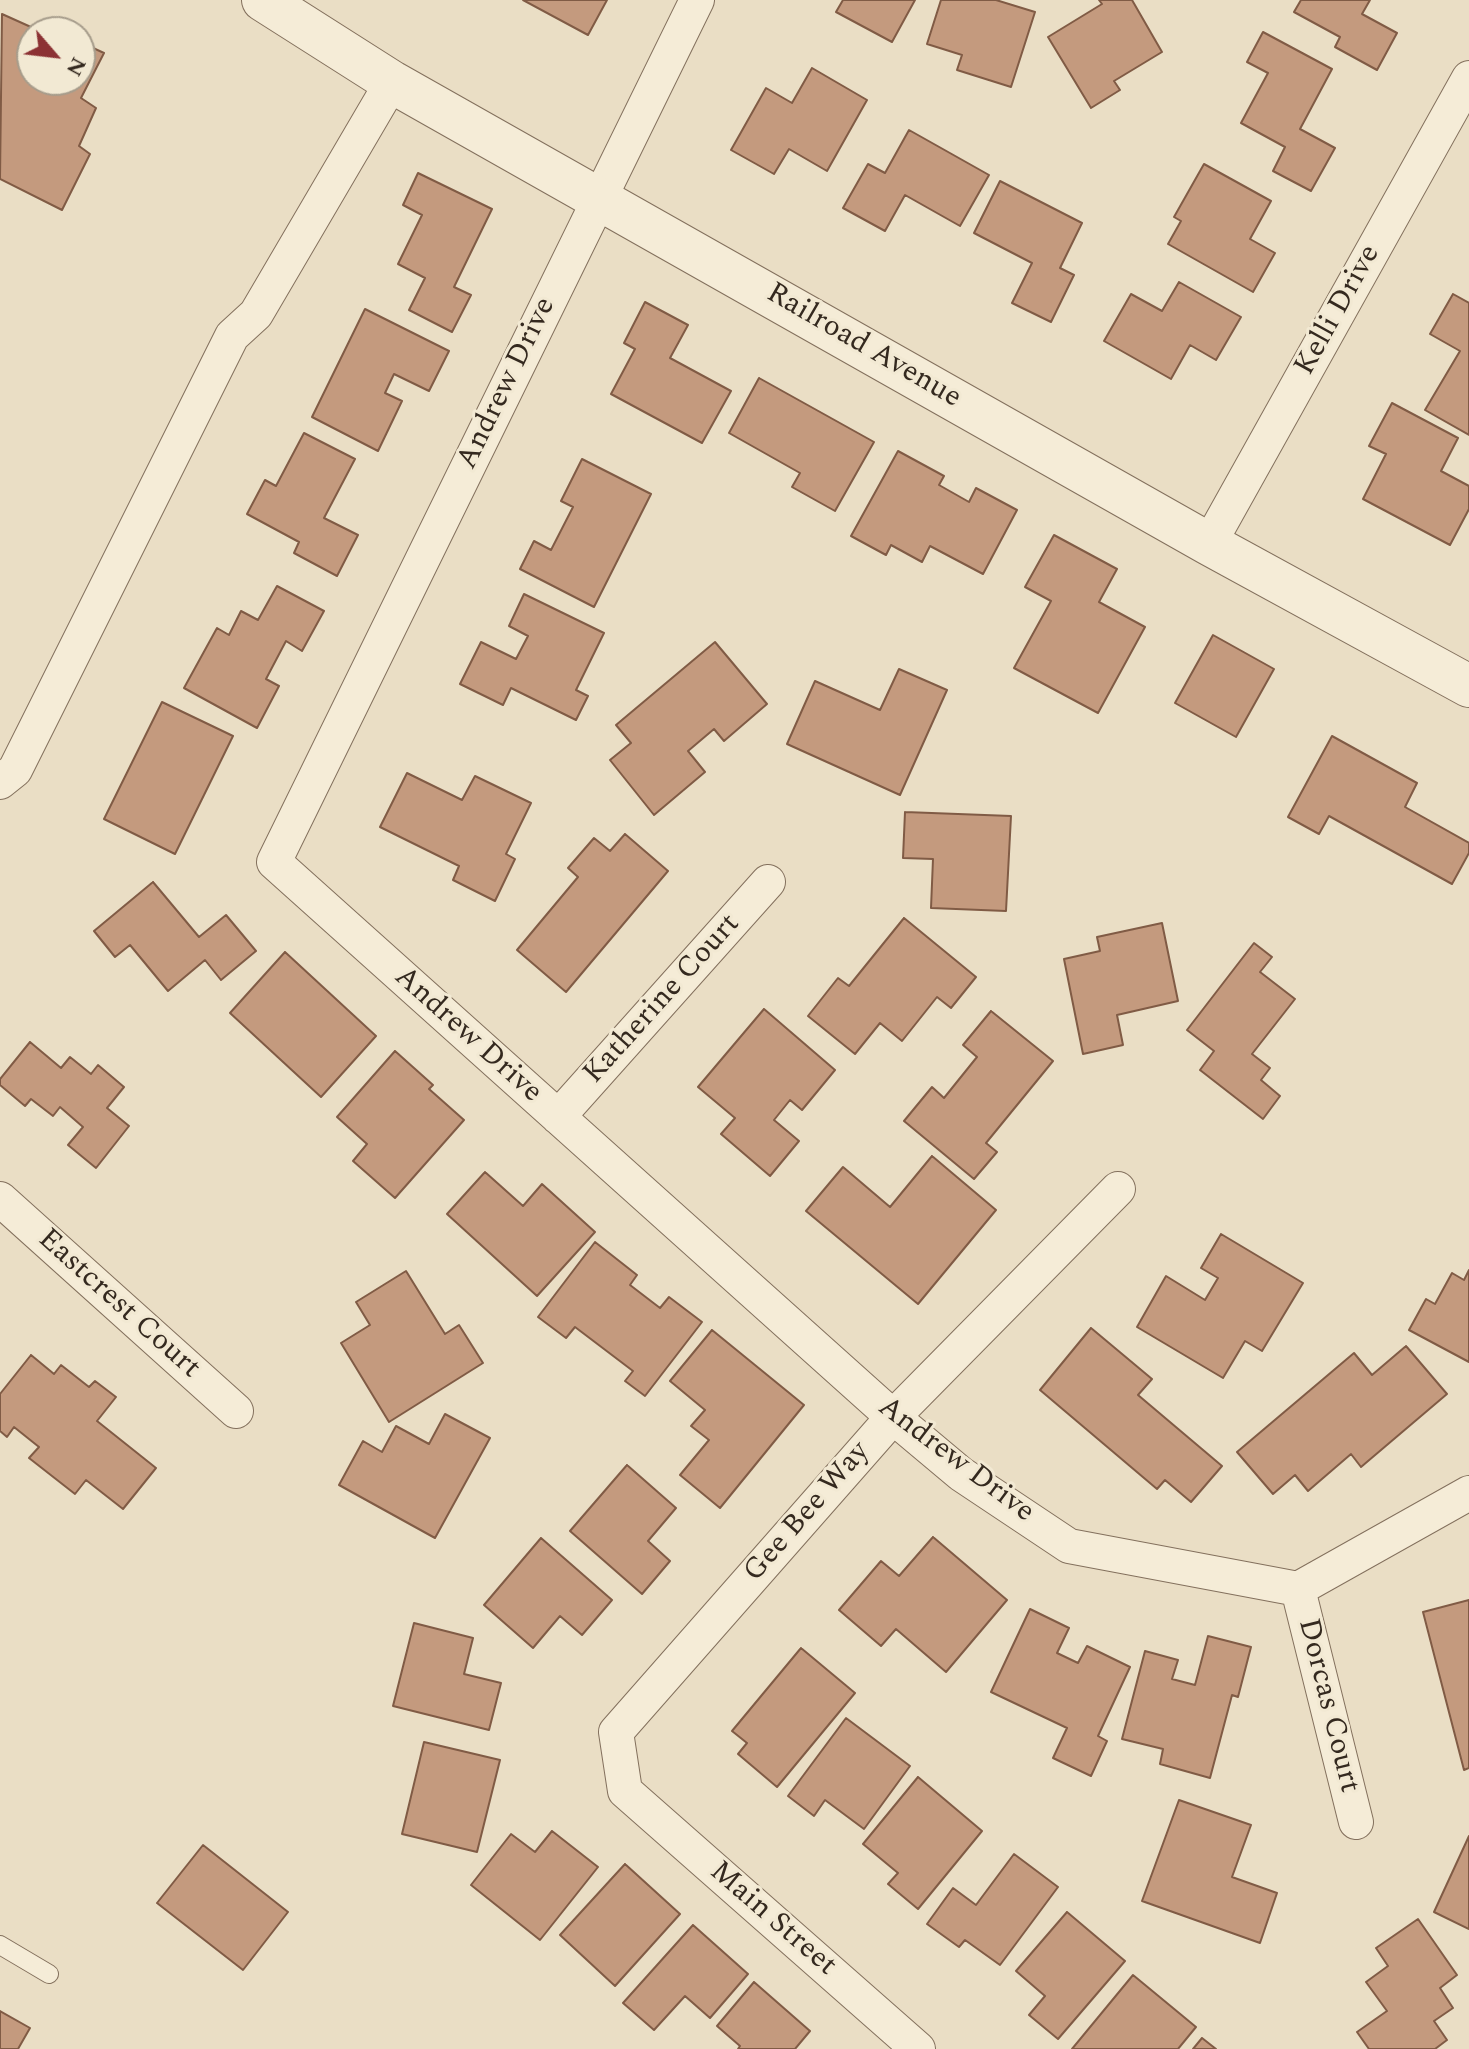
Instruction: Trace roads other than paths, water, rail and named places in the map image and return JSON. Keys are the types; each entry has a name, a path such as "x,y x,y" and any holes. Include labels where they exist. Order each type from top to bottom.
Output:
{"street":[{"name":"Railroad Avenue","path":"263,0 392,82 599,200 1209,544 1469,686"},
{"name":"Andrew Drive","path":"697,0 274,862 893,1417 961,1474 1069,1546 1298,1589"},
{"name":"Kelli Drive","path":"1209,544 1469,78"},
{"path":"0,782 15,770 232,336 256,314 392,82"},
{"name":"Katherine Court","path":"558,1117 768,882"},
{"name":"Gee Bee Way","path":"625,1791 616,1732 893,1417 1118,1189"},
{"name":"Eastcrest Court","path":"0,1199 236,1411"},
{"path":"1298,1589 1469,1493"},
{"name":"Dorcas Court","path":"1298,1589 1356,1822"},
{"name":"Main Street","path":"625,1791 918,2049"}],"lane":[{"path":"0,1945 49,1974"}]}
